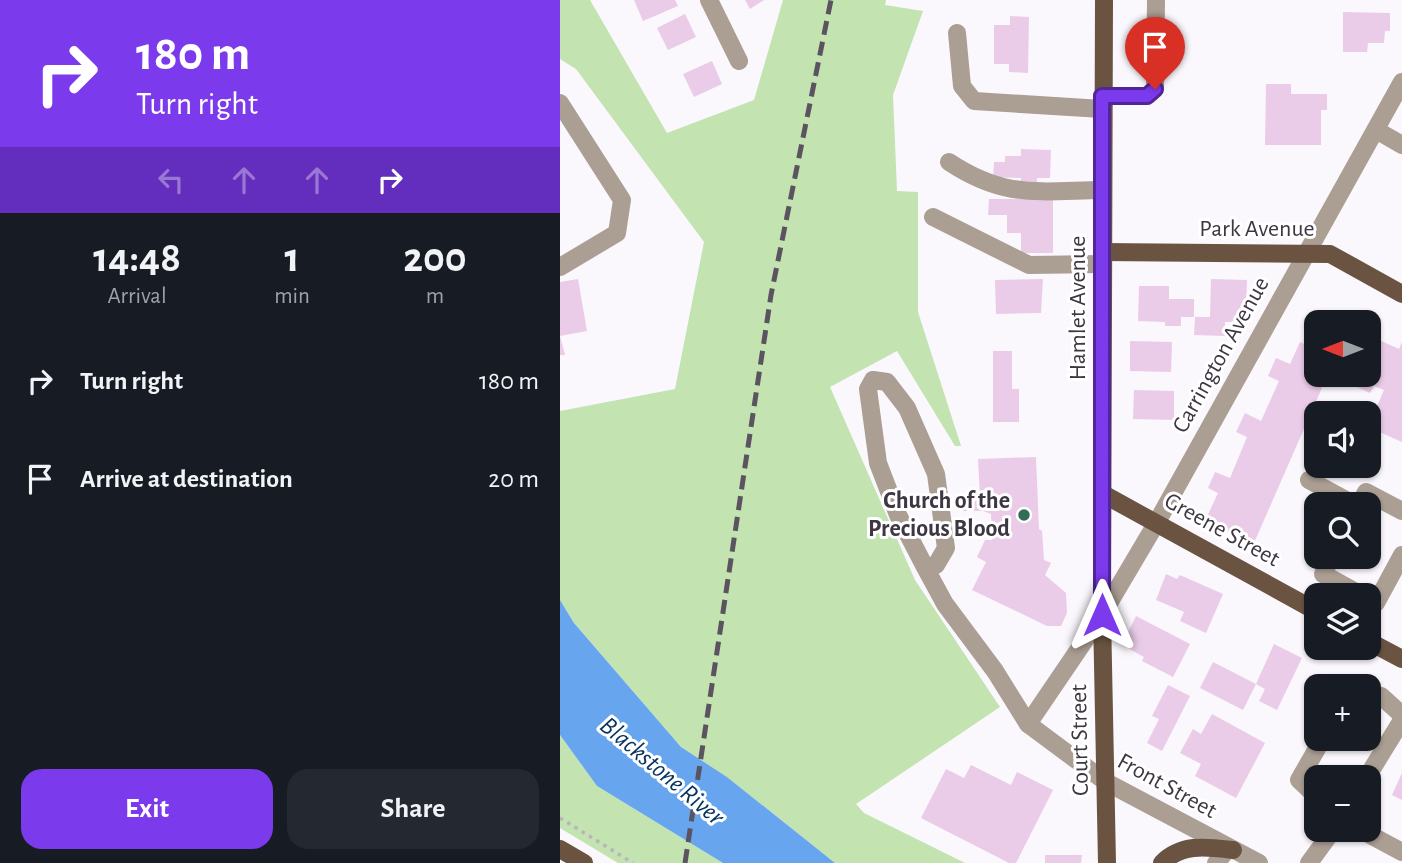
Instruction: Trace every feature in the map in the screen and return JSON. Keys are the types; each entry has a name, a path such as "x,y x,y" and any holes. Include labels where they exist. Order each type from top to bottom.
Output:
{"main road":[{"name":"Hamlet Avenue","path":"1102,615 1101,258 1104,0"},
{"name":"Park Avenue","path":"1101,258 1330,254 1402,294"},
{"name":"Greene Street","path":"1103,494 1304,604"},
{"name":"Court Street","path":"1102,615 1107,863"},
{"path":"1381,647 1402,659"},
{"path":"560,849 584,863"},
{"path":"1162,863 1171,854 1185,849 1226,854"}],"street":[{"path":"709,0 739,61"},
{"path":"957,33 962,86 974,101 1102,102 1147,96 1155,89 1156,0"},
{"name":"Carrington Avenue","path":"1102,615 1157,522 1402,82"},
{"path":"560,103 622,200 617,233 560,267"},
{"path":"1376,130 1402,145"},
{"path":"949,162 986,184 1002,188 1102,190"},
{"path":"933,217 1029,265 1101,258"},
{"path":"931,567 946,548 936,474 907,408 887,382 873,380 868,389 877,463 898,515 931,567 945,604 995,671 1027,724 1102,615"},
{"path":"1309,480 1331,492"},
{"path":"1381,500 1402,511"},
{"path":"1381,594 1402,555"},
{"path":"1326,569 1323,574 1336,583"},
{"path":"1374,765 1402,717 1381,696"},
{"name":"Front Street","path":"1027,724 1106,782 1226,854 1259,863"},
{"path":"1381,841 1402,852"},
{"path":"1309,863 1324,842"}],"path":[{"path":"560,818 632,863"}],"green space":[{"path":"560,0 590,0 667,133 754,100 783,0 886,0 885,5 923,11 893,95 897,191 918,192 918,312 961,446 955,446 897,351 830,387 915,580 1000,707 856,804 864,813 965,863 835,863 727,777 681,747 574,623 560,600 560,411 675,389 704,242 576,69 560,59"},
{"path":"560,735 597,786 723,863 618,863 560,828"}],"water":[{"name":"Blackstone River","path":"560,600 574,623 681,747 727,777 835,863 723,863 597,786 560,735"}],"building":[{"path":"634,0 675,0 678,6 643,21"},
{"path":"745,0 764,0 750,9"},
{"path":"1343,12 1390,13 1390,31 1385,31 1384,43 1368,43 1367,52 1343,52"},
{"path":"685,14 696,37 668,50 657,28"},
{"path":"1010,16 1029,17 1028,73 1009,72 1009,64 994,64 994,25 1010,25"},
{"path":"712,61 722,84 694,97 683,74"},
{"path":"1266,84 1291,84 1291,94 1327,94 1327,110 1321,110 1321,145 1265,145"},
{"path":"1021,149 1051,150 1050,178 1037,178 1037,183 1021,183 1021,178 993,177 994,162 1005,162 1005,156 1021,156"},
{"path":"989,199 1053,199 1053,253 1021,253 1021,233 1007,233 1007,215 988,215"},
{"path":"578,279 587,331 560,336 560,282"},
{"path":"1043,279 1041,313 996,314 995,280"},
{"path":"1211,279 1247,280 1246,308 1239,308 1239,322 1225,322 1225,336 1194,335 1195,317 1210,317"},
{"path":"1139,286 1169,286 1169,299 1194,299 1194,317 1181,317 1181,326 1165,326 1165,322 1138,321"},
{"path":"560,336 565,355 560,355"},
{"path":"1130,341 1172,342 1171,372 1130,371"},
{"path":"1381,341 1399,349 1402,342 1402,442 1381,433 1379,401 1384,390 1376,387 1381,387"},
{"path":"1300,342 1304,344 1304,387 1322,387 1316,401 1304,401 1304,429 1254,543 1205,521 1218,493 1208,488 1215,472 1230,478 1247,437 1236,432 1245,413 1261,421 1279,381 1268,376 1276,358 1290,364"},
{"path":"993,351 1012,351 1012,389 1019,389 1019,422 993,422"},
{"path":"1357,387 1373,387 1370,393"},
{"path":"1134,390 1174,391 1174,420 1133,419"},
{"path":"1036,457 1039,529 1042,531 1044,560 1051,563 1045,575 1066,593 1067,613 1061,626 1047,626 972,590 986,562 977,557 985,540 992,540 991,514 983,511 963,511 963,502 969,505 980,497 978,459"},
{"path":"1166,574 1177,579 1180,575 1223,594 1206,633 1180,621 1184,612 1156,600"},
{"path":"1136,616 1190,644 1173,677 1142,661 1144,657 1122,645"},
{"path":"1274,644 1302,658 1277,710 1259,701 1265,689 1256,684"},
{"path":"1213,662 1256,684 1243,710 1200,688"},
{"path":"1168,685 1190,696 1162,751 1147,743 1159,719 1152,716"},
{"path":"1212,714 1265,743 1236,798 1195,776 1201,764 1180,753 1193,729 1201,734"},
{"path":"971,765 1011,785 1017,772 1053,790 1016,863 1009,863 921,818 946,769 964,778"},
{"path":"1402,773 1402,800 1392,795"},
{"path":"1045,855 1082,855 1081,863 1045,863"}],"railway":[{"path":"685,863 771,295 831,0"}],"place":[{"name":"Church of the Precious Blood","path":"1024,515"}],"route":[{"path":"1102,615 1102,96 1147,96 1155,89"}]}
